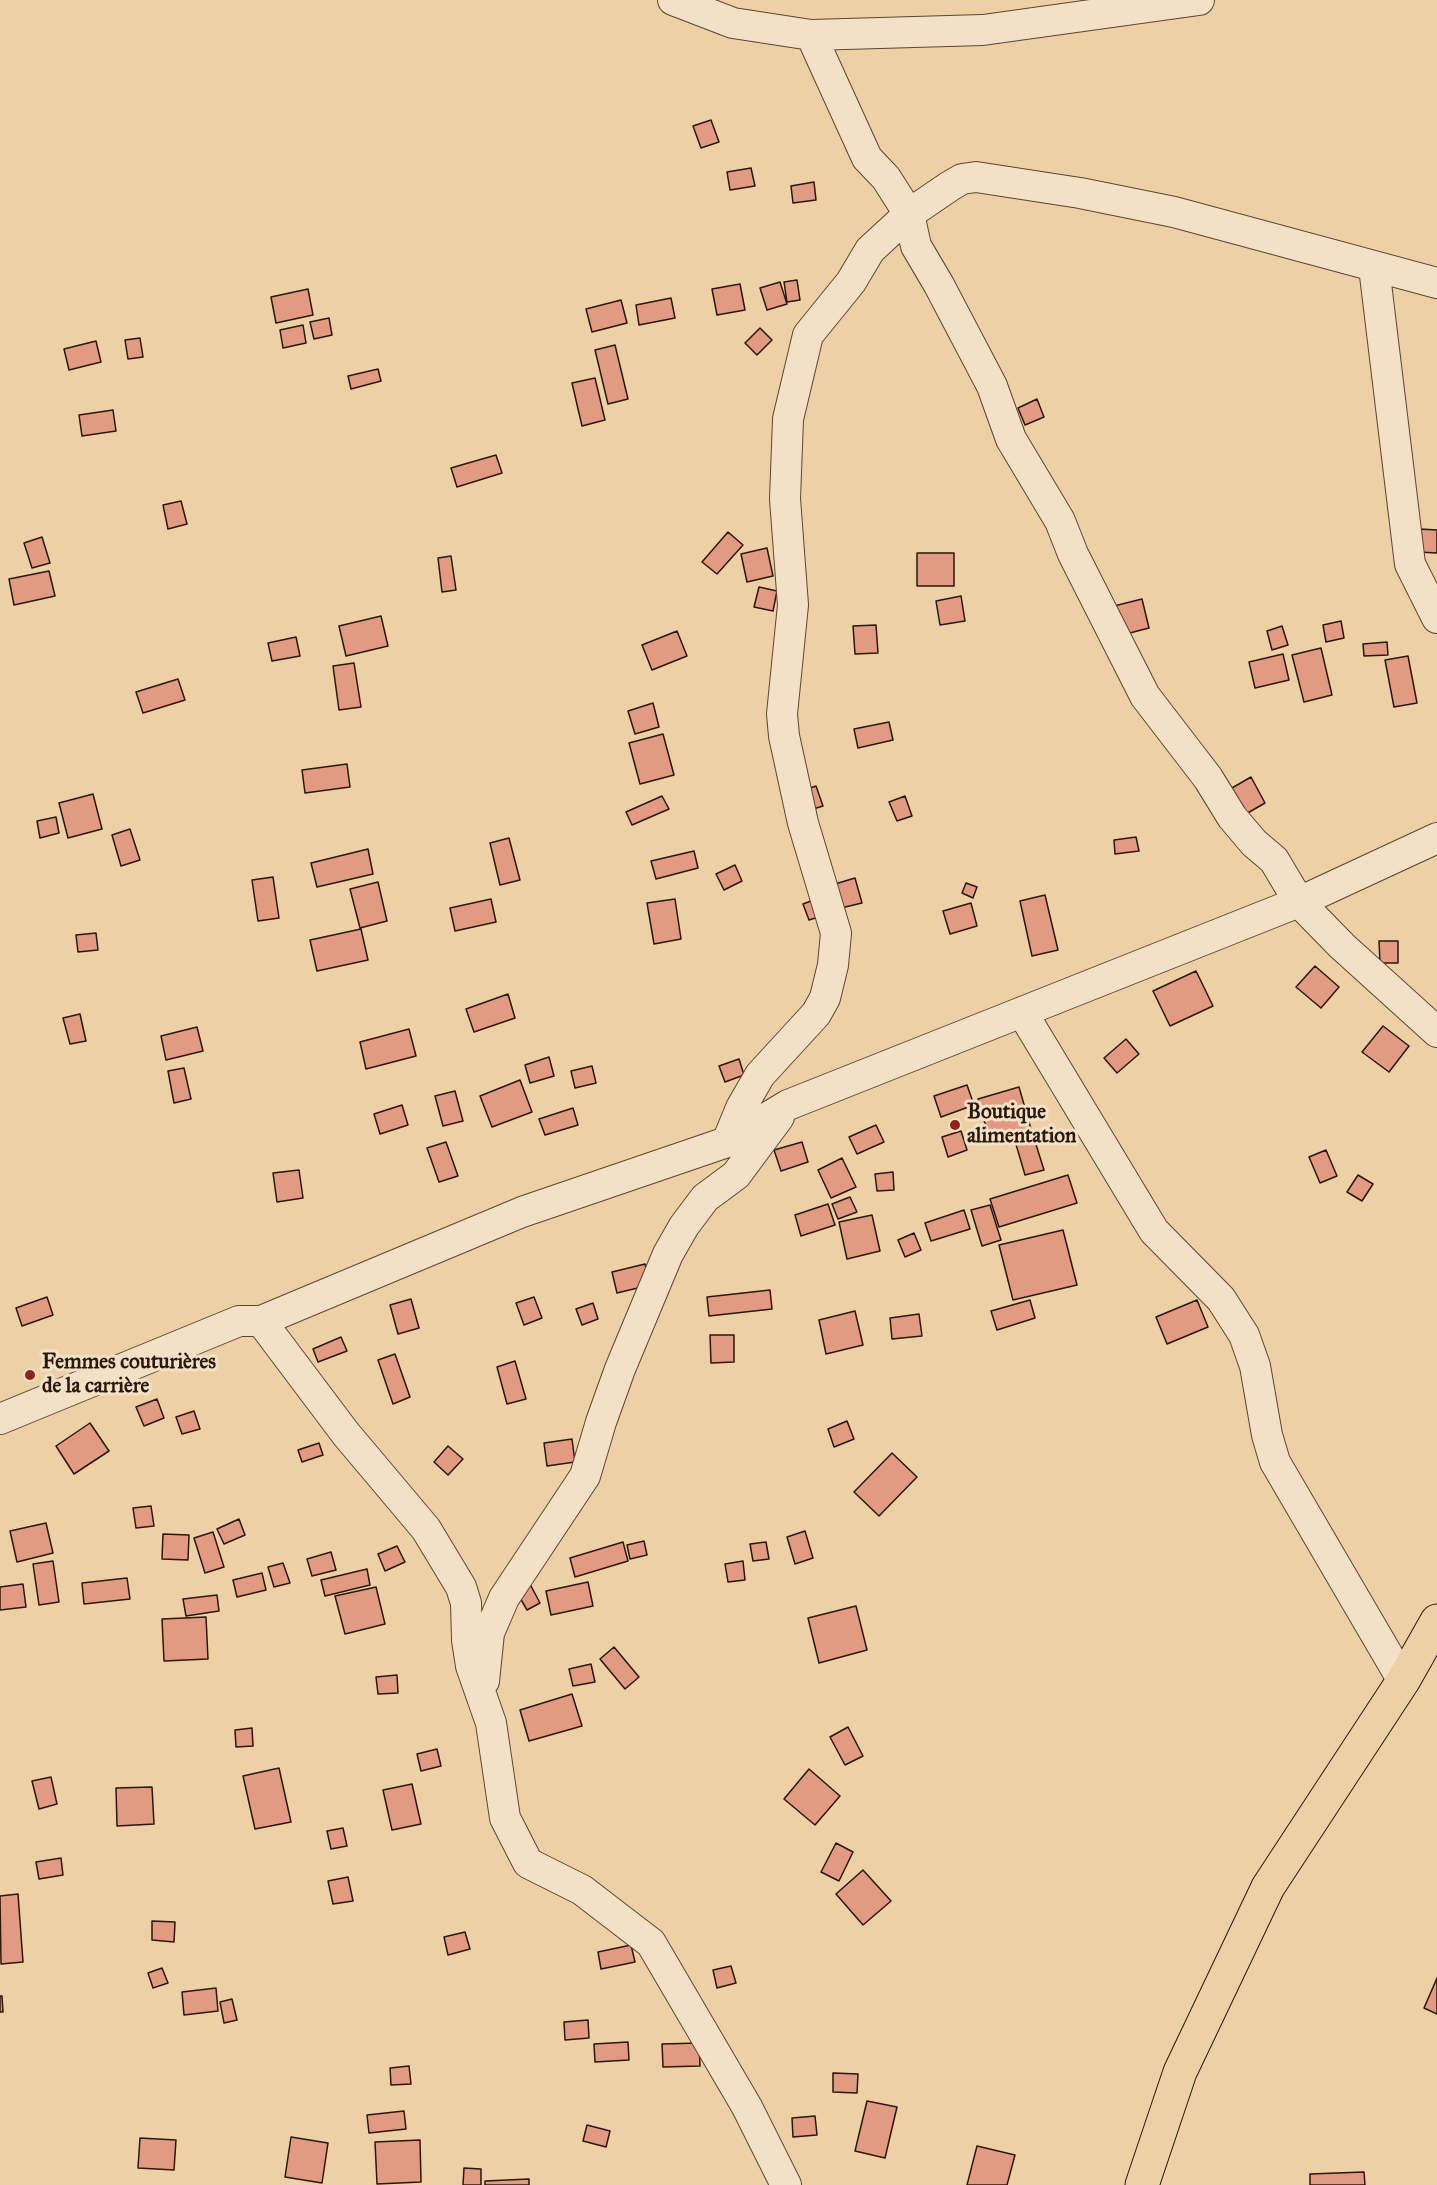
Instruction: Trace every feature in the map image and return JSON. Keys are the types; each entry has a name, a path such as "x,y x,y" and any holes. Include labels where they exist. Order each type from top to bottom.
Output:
{"main road":[{"path":"1142,2185 1180,2072 1268,1887 1403,1681 1437,1621"}],"street":[{"path":"673,0 733,22 811,35 983,30 1199,0"},
{"path":"811,35 867,158 885,178 909,214 916,246 979,360 992,386 1011,438 1060,521 1073,554 1145,696 1208,778 1232,817 1254,843 1274,860 1299,902 1342,946 1437,1032"},
{"path":"727,1142 741,1107 760,1075 816,1014 825,998 833,965 836,933 803,823 782,714 793,605 785,499 788,419 808,336 851,282 870,250 909,214 950,186 976,177 1080,193 1174,212 1437,283"},
{"path":"1374,267 1410,564 1437,618"},
{"path":"0,1419 239,1321 261,1321 522,1212 727,1142 788,1105 1299,902 1437,838"},
{"path":"1027,1009 1154,1231 1221,1299 1244,1335 1255,1366 1267,1435 1275,1462 1403,1681"},
{"path":"483,1697 489,1633 504,1598 585,1476 620,1369 668,1254 684,1226 705,1198 736,1175 788,1105"},
{"path":"261,1321 346,1434 426,1529 461,1587 466,1603 467,1640 471,1666 491,1723 505,1818 528,1863 582,1890 651,1943 747,2107 786,2185"}],"building":[{"path":"711,120 719,142 701,148 693,126"},
{"path":"751,168 755,186 730,190 727,172"},
{"path":"814,182 816,200 793,203 791,186"},
{"path":"797,280 800,300 787,302 784,282"},
{"path":"780,282 787,304 767,310 760,288"},
{"path":"740,284 745,310 717,315 712,289"},
{"path":"308,289 313,315 276,323 271,297"},
{"path":"671,298 675,318 639,325 636,305"},
{"path":"621,300 627,323 592,332 586,309"},
{"path":"329,318 332,335 314,339 310,322"},
{"path":"303,325 306,343 283,348 280,330"},
{"path":"760,328 772,340 757,355 745,343"},
{"path":"140,338 143,357 128,359 125,340"},
{"path":"96,341 101,362 69,370 64,349"},
{"path":"615,345 628,399 608,404 595,350"},
{"path":"378,369 381,381 351,389 348,376"},
{"path":"595,378 605,420 582,426 572,383"},
{"path":"1037,399 1044,417 1025,425 1018,408"},
{"path":"113,410 116,431 82,436 79,415"},
{"path":"496,455 502,473 457,487 451,468"},
{"path":"181,501 187,524 168,529 163,505"},
{"path":"1419,529 1437,530 1437,553 1418,552"},
{"path":"728,532 743,545 717,574 702,562"},
{"path":"42,537 50,563 32,568 24,543"},
{"path":"767,548 773,576 747,582 741,554"},
{"path":"917,553 954,553 954,586 917,586"},
{"path":"451,556 456,590 442,592 438,558"},
{"path":"49,571 55,596 14,605 9,579"},
{"path":"759,587 777,591 773,611 754,607"},
{"path":"961,596 965,621 940,625 936,601"},
{"path":"1142,599 1149,628 1122,635 1114,606"},
{"path":"381,616 388,646 346,656 339,626"},
{"path":"1341,621 1344,638 1326,642 1323,625"},
{"path":"876,625 878,653 855,654 853,626"},
{"path":"1282,626 1288,645 1272,650 1267,631"},
{"path":"677,631 687,656 652,670 642,645"},
{"path":"296,637 300,656 272,661 268,643"},
{"path":"1387,642 1388,655 1364,656 1363,644"},
{"path":"1321,648 1332,695 1304,702 1292,655"},
{"path":"1283,654 1289,680 1255,688 1249,662"},
{"path":"1408,656 1417,703 1394,707 1385,660"},
{"path":"354,663 361,707 339,710 333,666"},
{"path":"178,679 185,700 143,713 136,692"},
{"path":"653,703 659,727 635,734 628,711"},
{"path":"889,722 893,740 858,748 854,729"},
{"path":"663,734 674,775 640,784 629,743"},
{"path":"347,764 350,787 305,793 302,770"},
{"path":"1251,777 1265,803 1239,818 1225,792"},
{"path":"816,786 823,806 810,810 804,790"},
{"path":"93,794 102,829 68,838 59,803"},
{"path":"662,796 669,809 632,825 626,812"},
{"path":"905,796 912,816 897,821 889,802"},
{"path":"56,817 59,833 40,838 37,821"},
{"path":"130,829 140,860 121,866 112,835"},
{"path":"1136,837 1139,851 1115,854 1114,840"},
{"path":"509,838 520,880 500,885 490,843"},
{"path":"368,849 373,874 317,887 311,863"},
{"path":"694,851 698,868 656,879 651,861"},
{"path":"735,865 742,881 724,890 716,874"},
{"path":"273,877 279,918 258,921 252,880"},
{"path":"855,878 862,903 841,908 835,884"},
{"path":"378,882 387,921 360,928 350,889"},
{"path":"966,883 977,887 973,898 962,893"},
{"path":"1045,895 1058,950 1032,956 1020,901"},
{"path":"491,899 496,922 455,931 450,908"},
{"path":"675,899 681,939 654,944 647,903"},
{"path":"816,899 822,916 809,920 803,904"},
{"path":"971,903 977,926 950,934 943,911"},
{"path":"361,929 368,960 317,971 310,940"},
{"path":"96,933 98,950 78,952 76,935"},
{"path":"1379,941 1398,941 1398,963 1380,963"},
{"path":"1315,966 1339,987 1321,1008 1296,987"},
{"path":"1196,971 1213,1006 1170,1026 1153,991"},
{"path":"508,994 515,1018 474,1032 466,1009"},
{"path":"80,1014 86,1041 70,1044 63,1018"},
{"path":"1383,1026 1409,1046 1389,1072 1362,1052"},
{"path":"197,1027 203,1051 166,1060 161,1036"},
{"path":"409,1029 416,1056 366,1069 360,1042"},
{"path":"1126,1039 1139,1054 1117,1073 1104,1058"},
{"path":"549,1057 554,1076 530,1083 525,1065"},
{"path":"739,1059 744,1075 725,1082 719,1066"},
{"path":"592,1066 596,1083 575,1088 571,1071"},
{"path":"184,1068 191,1099 174,1103 168,1071"},
{"path":"520,1080 532,1112 492,1127 480,1096"},
{"path":"967,1085 974,1105 941,1117 934,1096"},
{"path":"1019,1087 1031,1129 990,1141 978,1099"},
{"path":"455,1091 463,1121 443,1126 435,1096"},
{"path":"402,1105 408,1125 380,1134 374,1114"},
{"path":"573,1108 578,1125 545,1135 539,1119"},
{"path":"876,1125 884,1142 857,1154 849,1137"},
{"path":"961,1131 967,1150 948,1157 942,1137"},
{"path":"1033,1135 1044,1170 1025,1175 1015,1141"},
{"path":"446,1142 458,1176 439,1182 427,1148"},
{"path":"802,1142 808,1162 781,1171 774,1150"},
{"path":"1326,1150 1337,1176 1320,1183 1309,1157"},
{"path":"842,1158 856,1187 831,1198 818,1170"},
{"path":"299,1170 303,1198 277,1202 273,1173"},
{"path":"893,1172 894,1190 877,1191 875,1174"},
{"path":"1068,1175 1077,1203 999,1227 990,1199"},
{"path":"1358,1175 1373,1184 1362,1201 1347,1192"},
{"path":"850,1197 857,1212 838,1219 832,1204"},
{"path":"828,1204 835,1225 801,1236 795,1215"},
{"path":"990,1205 1001,1240 982,1246 971,1210"},
{"path":"964,1210 970,1229 931,1241 925,1223"},
{"path":"872,1215 880,1251 847,1259 839,1222"},
{"path":"1063,1230 1077,1285 1013,1300 999,1245"},
{"path":"914,1233 921,1250 905,1257 898,1240"},
{"path":"645,1264 650,1285 617,1293 612,1272"},
{"path":"770,1290 772,1309 709,1316 707,1297"},
{"path":"47,1297 53,1315 22,1326 16,1308"},
{"path":"534,1297 542,1318 524,1325 516,1303"},
{"path":"411,1299 419,1328 398,1334 390,1305"},
{"path":"1030,1300 1035,1318 997,1330 991,1311"},
{"path":"1197,1300 1208,1327 1167,1344 1156,1317"},
{"path":"593,1303 598,1319 582,1325 576,1309"},
{"path":"855,1311 863,1345 826,1354 819,1320"},
{"path":"919,1314 922,1336 892,1339 890,1318"},
{"path":"710,1335 734,1335 734,1362 711,1363"},
{"path":"341,1337 347,1351 318,1362 313,1349"},
{"path":"395,1354 410,1397 393,1404 378,1360"},
{"path":"515,1361 526,1399 507,1404 497,1367"},
{"path":"157,1399 164,1418 144,1426 136,1407"},
{"path":"194,1411 200,1429 182,1434 176,1417"},
{"path":"847,1421 854,1439 834,1447 828,1429"},
{"path":"90,1423 109,1451 74,1474 56,1446"},
{"path":"572,1439 575,1462 547,1466 544,1443"},
{"path":"319,1443 323,1455 302,1462 298,1450"},
{"path":"448,1446 463,1459 448,1475 434,1462"},
{"path":"892,1453 917,1477 879,1516 854,1492"},
{"path":"151,1506 154,1526 136,1528 133,1508"},
{"path":"239,1519 245,1535 224,1544 217,1529"},
{"path":"46,1523 53,1553 17,1562 10,1531"},
{"path":"805,1531 813,1558 795,1564 787,1537"},
{"path":"213,1532 224,1567 205,1573 194,1538"},
{"path":"163,1534 189,1535 188,1560 162,1559"},
{"path":"644,1541 647,1555 630,1559 627,1545"},
{"path":"623,1542 628,1561 575,1577 570,1558"},
{"path":"766,1542 769,1559 753,1561 750,1544"},
{"path":"397,1546 405,1562 385,1571 378,1554"},
{"path":"331,1552 336,1570 312,1576 307,1559"},
{"path":"53,1561 59,1602 39,1605 33,1564"},
{"path":"743,1561 745,1580 728,1582 725,1564"},
{"path":"283,1563 290,1583 274,1587 268,1567"},
{"path":"367,1569 370,1585 325,1596 321,1580"},
{"path":"262,1573 266,1590 237,1597 233,1580"},
{"path":"127,1578 130,1599 84,1604 82,1583"},
{"path":"588,1582 593,1606 551,1615 546,1591"},
{"path":"23,1584 26,1607 0,1610 0,1587"},
{"path":"530,1584 540,1603 527,1610 516,1591"},
{"path":"376,1587 385,1624 345,1634 335,1596"},
{"path":"217,1595 219,1611 186,1616 183,1599"},
{"path":"856,1606 867,1650 819,1663 808,1618"},
{"path":"206,1617 208,1659 164,1661 162,1619"},
{"path":"614,1647 639,1677 625,1689 600,1659"},
{"path":"591,1664 595,1682 573,1686 569,1669"},
{"path":"397,1675 398,1693 378,1694 376,1677"},
{"path":"572,1694 582,1726 529,1741 520,1710"},
{"path":"848,1727 863,1756 845,1765 830,1737"},
{"path":"252,1728 253,1746 236,1747 235,1730"},
{"path":"437,1749 441,1766 421,1771 417,1754"},
{"path":"279,1768 291,1822 255,1829 243,1776"},
{"path":"809,1769 840,1796 815,1825 784,1799"},
{"path":"51,1777 57,1804 39,1809 32,1781"},
{"path":"412,1784 421,1824 392,1830 383,1790"},
{"path":"152,1787 154,1824 117,1826 116,1788"},
{"path":"343,1828 347,1846 331,1849 327,1831"},
{"path":"836,1843 853,1852 839,1881 821,1872"},
{"path":"61,1858 63,1875 39,1879 36,1862"},
{"path":"863,1870 891,1901 863,1925 836,1894"},
{"path":"348,1877 353,1901 333,1904 328,1881"},
{"path":"18,1894 23,1962 1,1964 0,1896"},
{"path":"152,1921 175,1922 174,1942 152,1940"},
{"path":"465,1932 470,1949 448,1955 444,1937"},
{"path":"631,1945 635,1962 601,1969 598,1952"},
{"path":"731,1966 736,1983 717,1988 713,1970"},
{"path":"162,1968 168,1983 153,1988 148,1973"},
{"path":"1437,1978 1437,2014 1424,2008"},
{"path":"216,1988 218,2011 184,2015 182,1992"},
{"path":"0,1996 2,1996 3,2012 0,2012"},
{"path":"232,1999 237,2020 224,2023 220,2002"},
{"path":"588,2020 589,2038 565,2040 564,2022"},
{"path":"628,2042 629,2060 595,2062 594,2044"},
{"path":"699,2043 700,2066 663,2067 662,2044"},
{"path":"409,2066 411,2084 391,2085 390,2068"},
{"path":"833,2073 858,2074 857,2093 833,2092"},
{"path":"867,2101 897,2107 885,2158 855,2151"},
{"path":"404,2111 406,2129 369,2133 367,2115"},
{"path":"815,2116 817,2135 793,2137 792,2118"},
{"path":"587,2125 610,2131 606,2147 583,2141"},
{"path":"291,2137 328,2143 322,2183 285,2177"},
{"path":"140,2138 176,2140 174,2170 138,2168"},
{"path":"420,2140 421,2182 377,2184 375,2142"},
{"path":"977,2146 1015,2155 1007,2185 967,2185"},
{"path":"464,2168 481,2169 481,2185 463,2185"},
{"path":"1364,2172 1365,2185 1310,2185 1310,2174"},
{"path":"529,2179 529,2185 485,2185 485,2181"}],"place":[{"name":"Boutique alimentation","path":"955,1125"},
{"name":"Femmes couturières de la carrière","path":"30,1375"}]}
